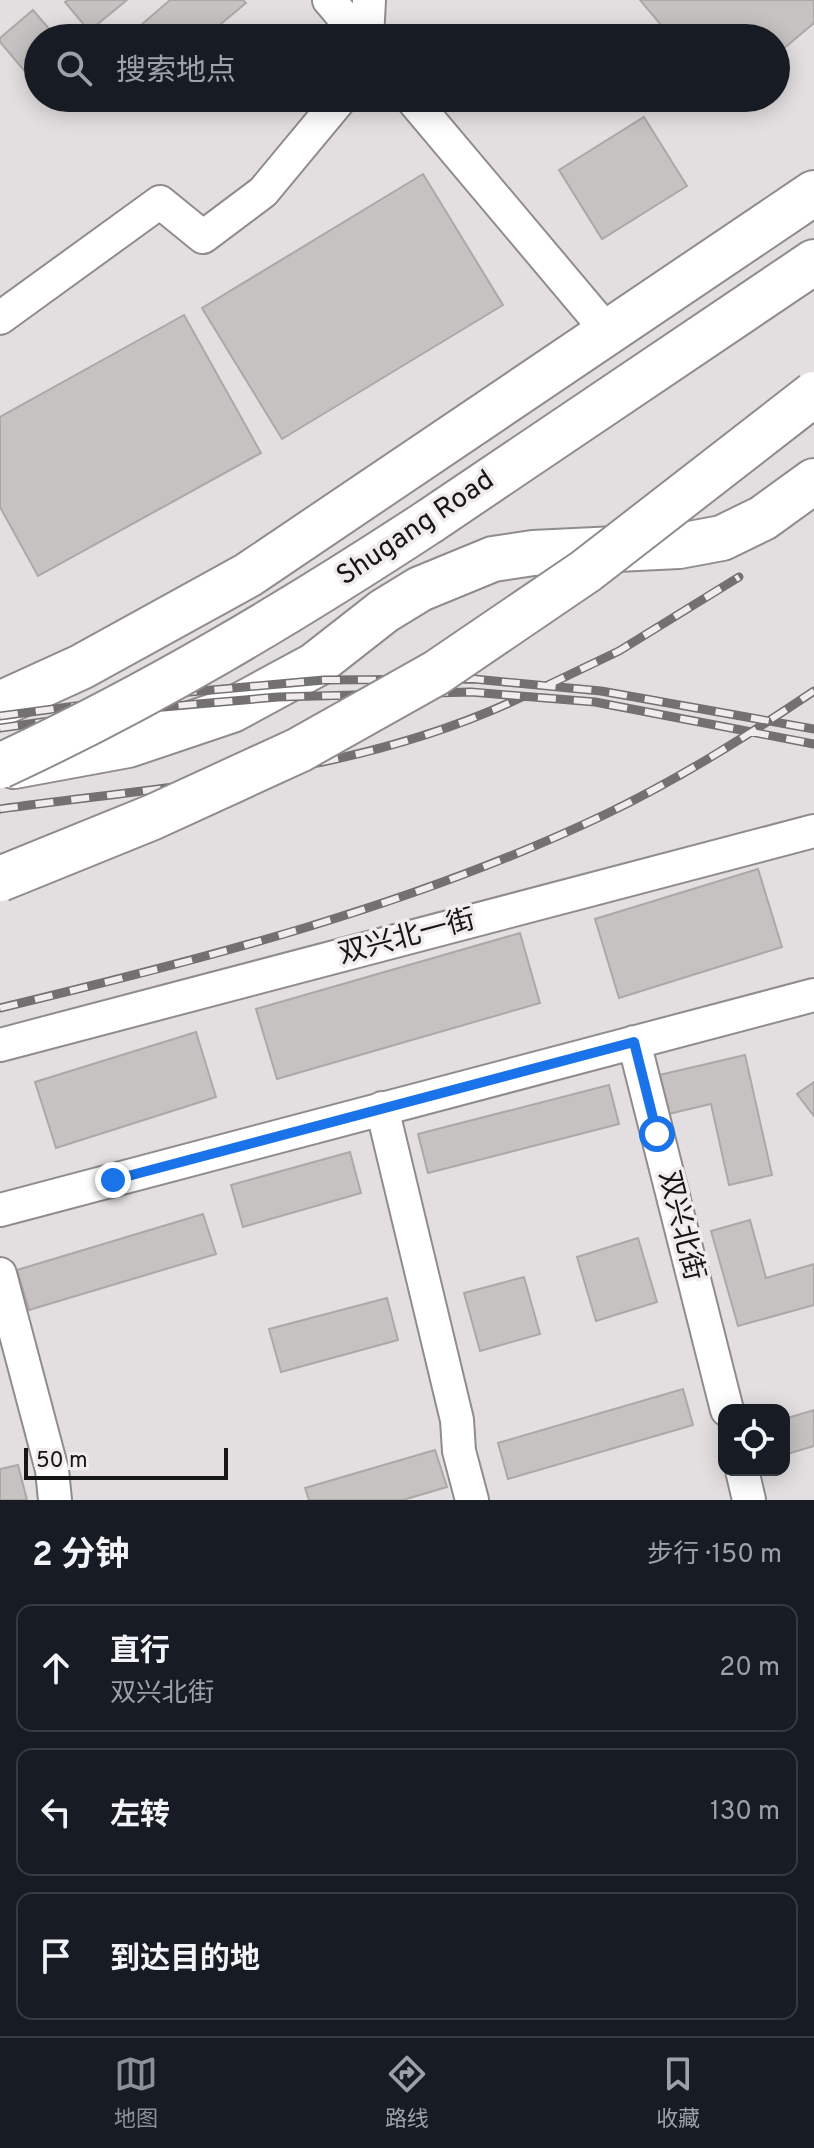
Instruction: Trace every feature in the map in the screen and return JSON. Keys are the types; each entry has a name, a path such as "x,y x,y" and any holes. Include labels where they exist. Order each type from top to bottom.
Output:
{"highway":[{"path":"0,704 81,667 248,575 814,193"},
{"name":"Shugang Road","path":"0,767 198,666 299,607 814,262"},
{"path":"0,879 153,817 299,750 436,673 586,571 814,394"},
{"path":"0,767 128,745 183,729 271,690 315,665 384,611 456,572 493,559 533,553 679,546 722,538 763,518 814,481"},
{"path":"81,667 77,689 81,708 92,728 107,740 128,745"}],"street":[{"path":"329,0 349,24"},
{"path":"368,24 369,0"},
{"path":"0,318 160,202 203,237 263,192 329,112"},
{"path":"423,112 608,332"},
{"name":"双兴北一街","path":"0,1045 814,831"},
{"path":"0,1210 814,995"},
{"name":"双兴北街","path":"634,1042 725,1404"},
{"path":"382,1108 457,1420 459,1451 472,1500"},
{"path":"0,1274 52,1470 55,1500"},
{"path":"743,1476 749,1500"}],"building":[{"path":"127,0 98,24 83,24 65,2"},
{"path":"170,0 243,0 246,3 221,24 142,24"},
{"path":"640,0 814,0 814,23 790,43 790,24 660,24"},
{"path":"33,10 45,24 24,24 24,70 0,38"},
{"path":"644,117 687,186 602,239 559,170"},
{"path":"423,174 503,305 282,439 202,308"},
{"path":"184,315 261,453 38,576 0,507 0,417"},
{"path":"758,869 782,947 619,998 595,919"},
{"path":"520,933 540,1003 277,1079 256,1009"},
{"path":"196,1032 216,1097 56,1148 35,1082"},
{"path":"745,1055 772,1175 729,1185 711,1104 664,1115 655,1076"},
{"path":"814,1082 814,1116 797,1094"},
{"path":"609,1085 619,1124 428,1173 418,1134"},
{"path":"350,1152 361,1193 243,1227 231,1185"},
{"path":"203,1214 216,1254 29,1310 17,1270"},
{"path":"750,1220 766,1278 814,1264 814,1305 738,1326 711,1231"},
{"path":"638,1238 657,1302 596,1321 577,1257"},
{"path":"524,1277 540,1334 480,1351 464,1293"},
{"path":"387,1298 398,1340 281,1372 269,1329"},
{"path":"683,1389 693,1425 508,1479 498,1443"},
{"path":"814,1410 814,1446 790,1453 790,1417"},
{"path":"435,1450 447,1487 403,1500 309,1500 305,1488"},
{"path":"18,1465 27,1500 0,1500 0,1469"}],"railway":[{"path":"548,685 619,651 739,577"},
{"path":"0,716 167,694 324,680 474,679 601,691 814,729"},
{"path":"0,1008 154,970 308,927 460,876 633,801 712,756 814,691"},
{"path":"0,728 128,710 278,697 471,692 595,702 814,744"},
{"path":"0,809 200,783 332,760 397,744 460,723 522,697"}],"route":[{"path":"113,1180 634,1042 657,1134"}]}
